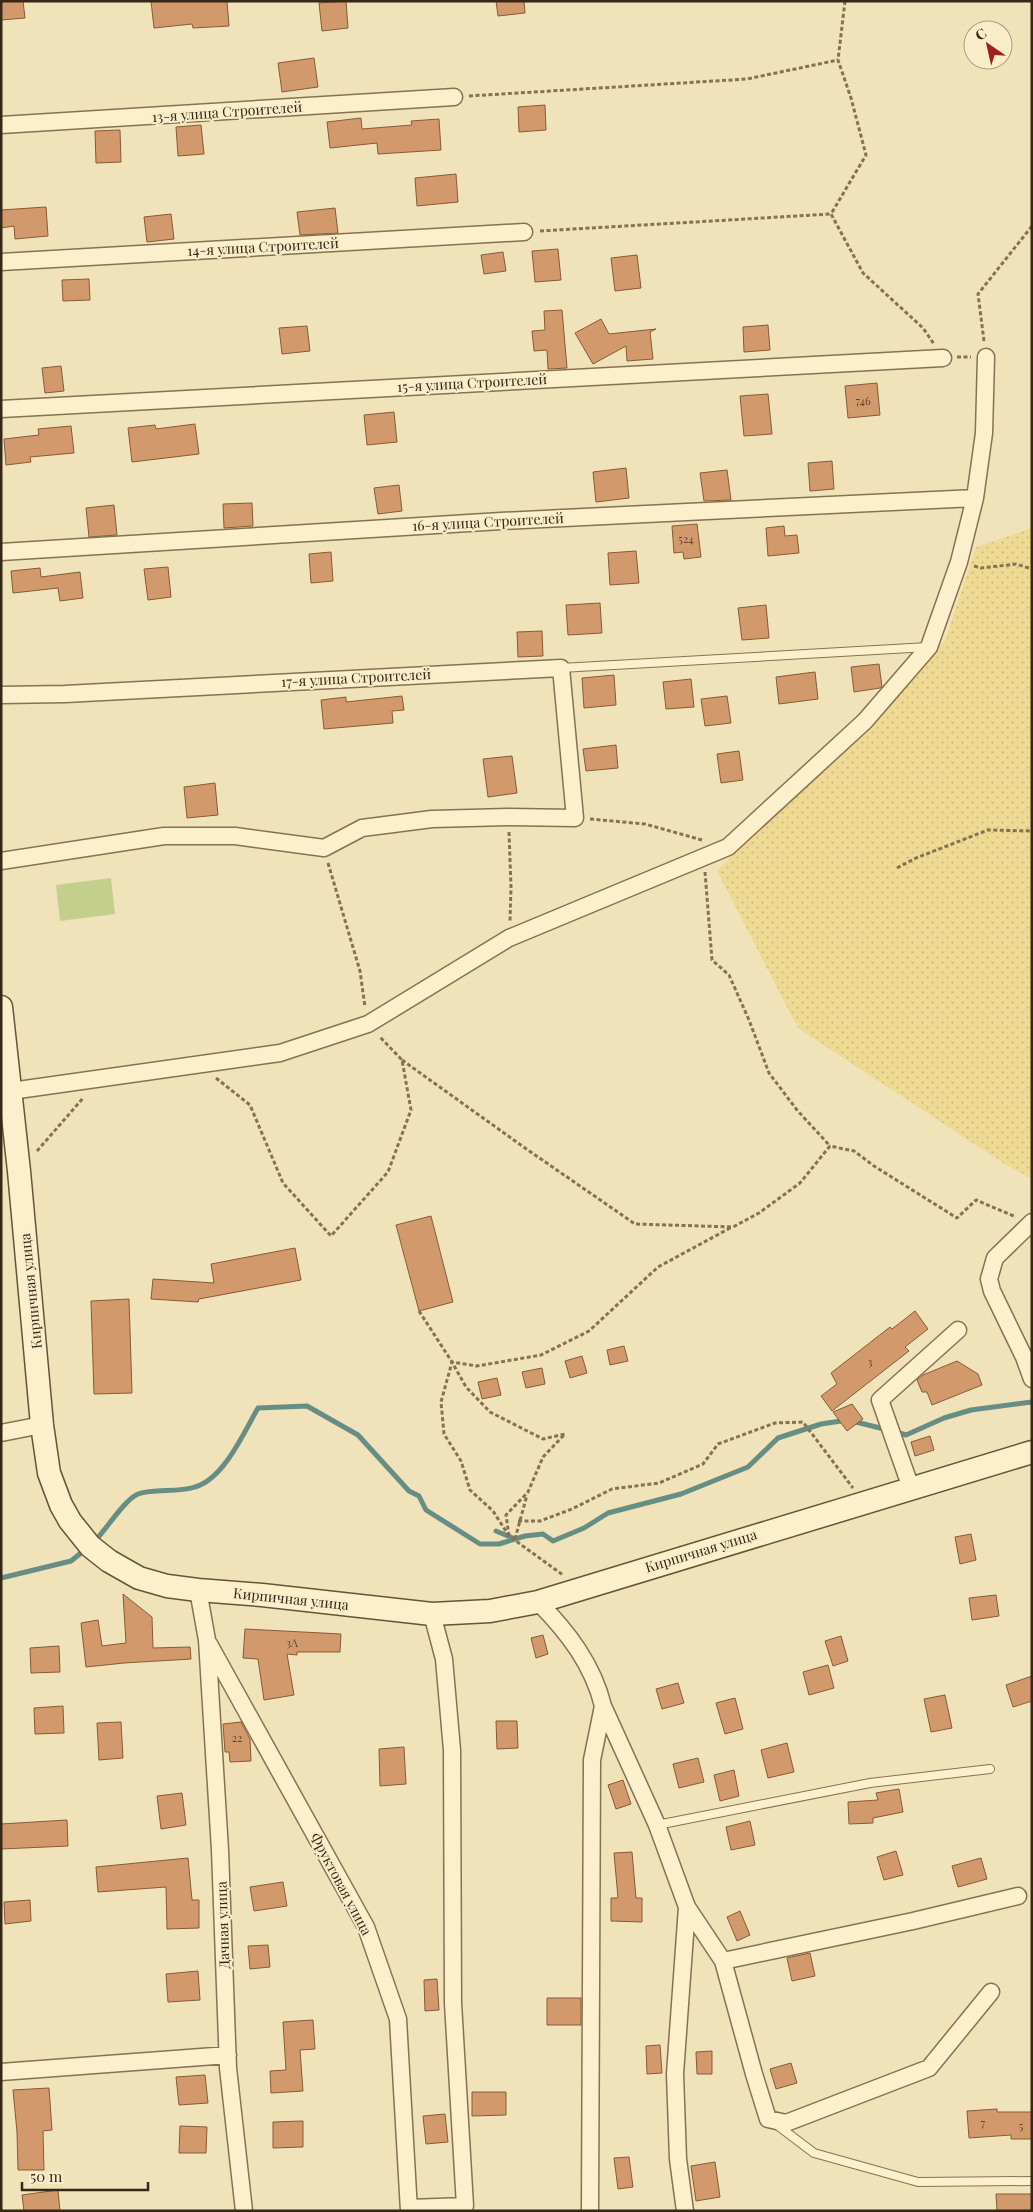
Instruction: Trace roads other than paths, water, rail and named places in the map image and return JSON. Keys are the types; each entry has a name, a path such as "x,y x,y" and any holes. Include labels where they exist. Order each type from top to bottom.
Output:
{"main road":[{"name":"Кирпичная улица","path":"1,1007 19,1171 42,1425 49,1473 61,1505 70,1521 90,1546 109,1561 139,1578 167,1586 198,1590 262,1595 432,1614 490,1611 538,1602 1032,1452"}],"street":[{"name":"13-я улица Строителей","path":"1,125 454,97"},
{"name":"14-я улица Строителей","path":"1,262 524,232"},
{"path":"11,1091 280,1053 368,1024 509,938 728,847 865,721 929,647 959,562 975,498 984,433 986,357"},
{"name":"15-я улица Строителей","path":"1,410 942,358"},
{"name":"16-я улица Строителей","path":"1,552 501,521 975,498"},
{"path":"1,861 164,836 234,836 324,848 362,828 432,819 575,818 561,668"},
{"name":"17-я улица Строителей","path":"1,696 561,668"},
{"path":"1031,1222 995,1258 989,1279 992,1291 1024,1357 1032,1379"},
{"path":"911,1488 880,1400 958,1330"},
{"path":"1,1433 42,1425"},
{"path":"198,1590 207,1640"},
{"path":"538,1602 564,1628 586,1661 600,1692 603,1706 657,1825 687,1907 724,1961 768,2119 786,2123 929,2068 991,1992"},
{"path":"409,2209 466,2208 453,2003 452,1750 444,1658 432,1614"},
{"name":"Дачная улица","path":"207,1640 220,1850 228,2055 244,2211"},
{"name":"Фруктовая улица","path":"207,1640 366,1928 398,2019 409,2209"},
{"path":"590,2210 592,1760 603,1706"},
{"path":"724,1961 913,1921 1018,1896"},
{"path":"684,2211 678,2158 675,2074 687,1907"},
{"path":"1,2072 228,2055"}],"lane":[{"path":"561,668 929,647"},
{"path":"657,1825 870,1784 990,1769"},
{"path":"768,2119 814,2153 918,2182 1032,2181"}],"waterway":[{"path":"896,1432 906,1435 944,1418 971,1410 1032,1402"},
{"path":"94,1542 121,1508 138,1494 152,1491 188,1489 205,1482 215,1475 232,1454 258,1408 307,1406 358,1435 409,1491 419,1496 426,1510 480,1544 499,1544 525,1536 543,1534 553,1541 584,1528 608,1513 681,1494 748,1467 778,1438 821,1424 848,1420 888,1430"},
{"path":"496,1531 515,1539"},
{"path":"1,1578 71,1561 86,1549"}]}
